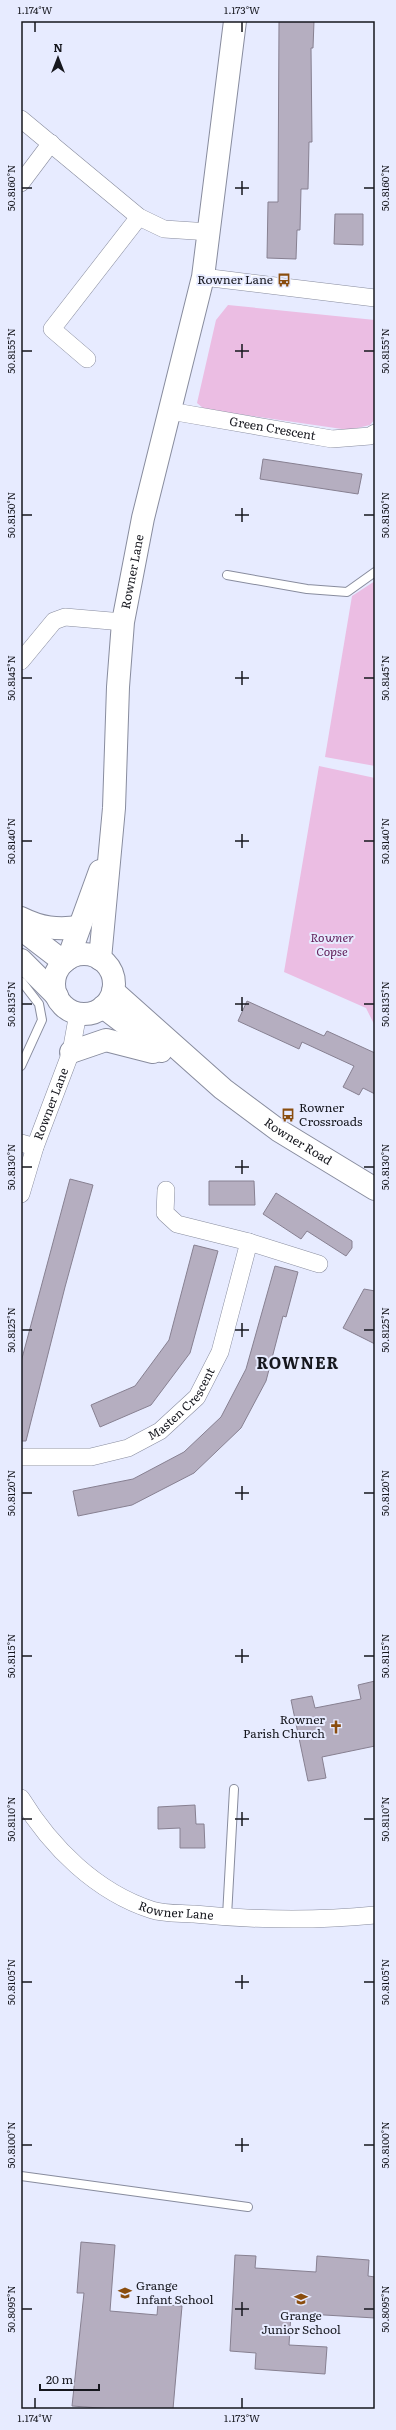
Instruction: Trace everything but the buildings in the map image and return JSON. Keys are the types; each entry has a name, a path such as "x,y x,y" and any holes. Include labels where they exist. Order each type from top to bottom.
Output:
{"street":[{"name":"Rowner Lane","path":"100,959 110,843 123,622 143,518 203,277 210,232 235,21"},
{"path":"21,119 139,217 164,229 210,232"},
{"path":"21,183 51,143"},
{"path":"88,359 52,329 139,217"},
{"path":"203,277 375,298"},
{"name":"Green Crescent","path":"170,412 332,439 370,436 375,433"},
{"path":"21,661 54,621 65,617 123,622"},
{"name":"Rowner Lane","path":"66,960 110,843"},
{"path":"21,918 36,926 58,930 79,926"},
{"path":"21,929 66,960"},
{"path":"21,960 69,1009 78,1013 87,1013 108,999 112,973 100,959 84,954 66,960 55,978 57,996"},
{"name":"Rowner Road","path":"108,999 176,1062 223,1089"},
{"name":"Rowner Road","path":"108,999 278,1130 375,1189"},
{"name":"Rowner Lane","path":"21,1194 28,1145 71,1052 78,1013"},
{"path":"71,1052 106,1040 145,1048 176,1062"},
{"path":"166,1190 165,1213 177,1224 249,1242 319,1264"},
{"name":"Masten Crescent","path":"21,1457 91,1457 128,1448 160,1431 197,1397 220,1352 249,1242"},
{"name":"Rowner Lane","path":"21,1798 49,1838 98,1884 152,1910 227,1916 336,1919 375,1915"}],"lane":[{"path":"227,575 307,589 347,592 375,572"},
{"path":"21,1066 42,1020 39,1004 22,982"},
{"path":"227,1916 234,1789"},
{"path":"21,2176 248,2207"}],"green space":[{"path":"228,305 375,320 375,419 370,425 349,430 238,414 210,414 197,403 216,320"},
{"path":"375,581 375,766 325,757 352,596"},
{"name":"Rowner Copse","path":"319,766 375,778 375,1026 366,1008 284,972"}],"place":[{"name":"Rowner Lane","path":"284,280"},
{"name":"Rowner Crossroads","path":"288,1115"},
{"name":"Rowner Parish Church","path":"336,1727"},
{"name":"Grange Infant School","path":"125,2293"},
{"name":"Grange Junior School","path":"301,2299"}],"district":[{"name":"ROWNER","path":"298,1363"}]}
